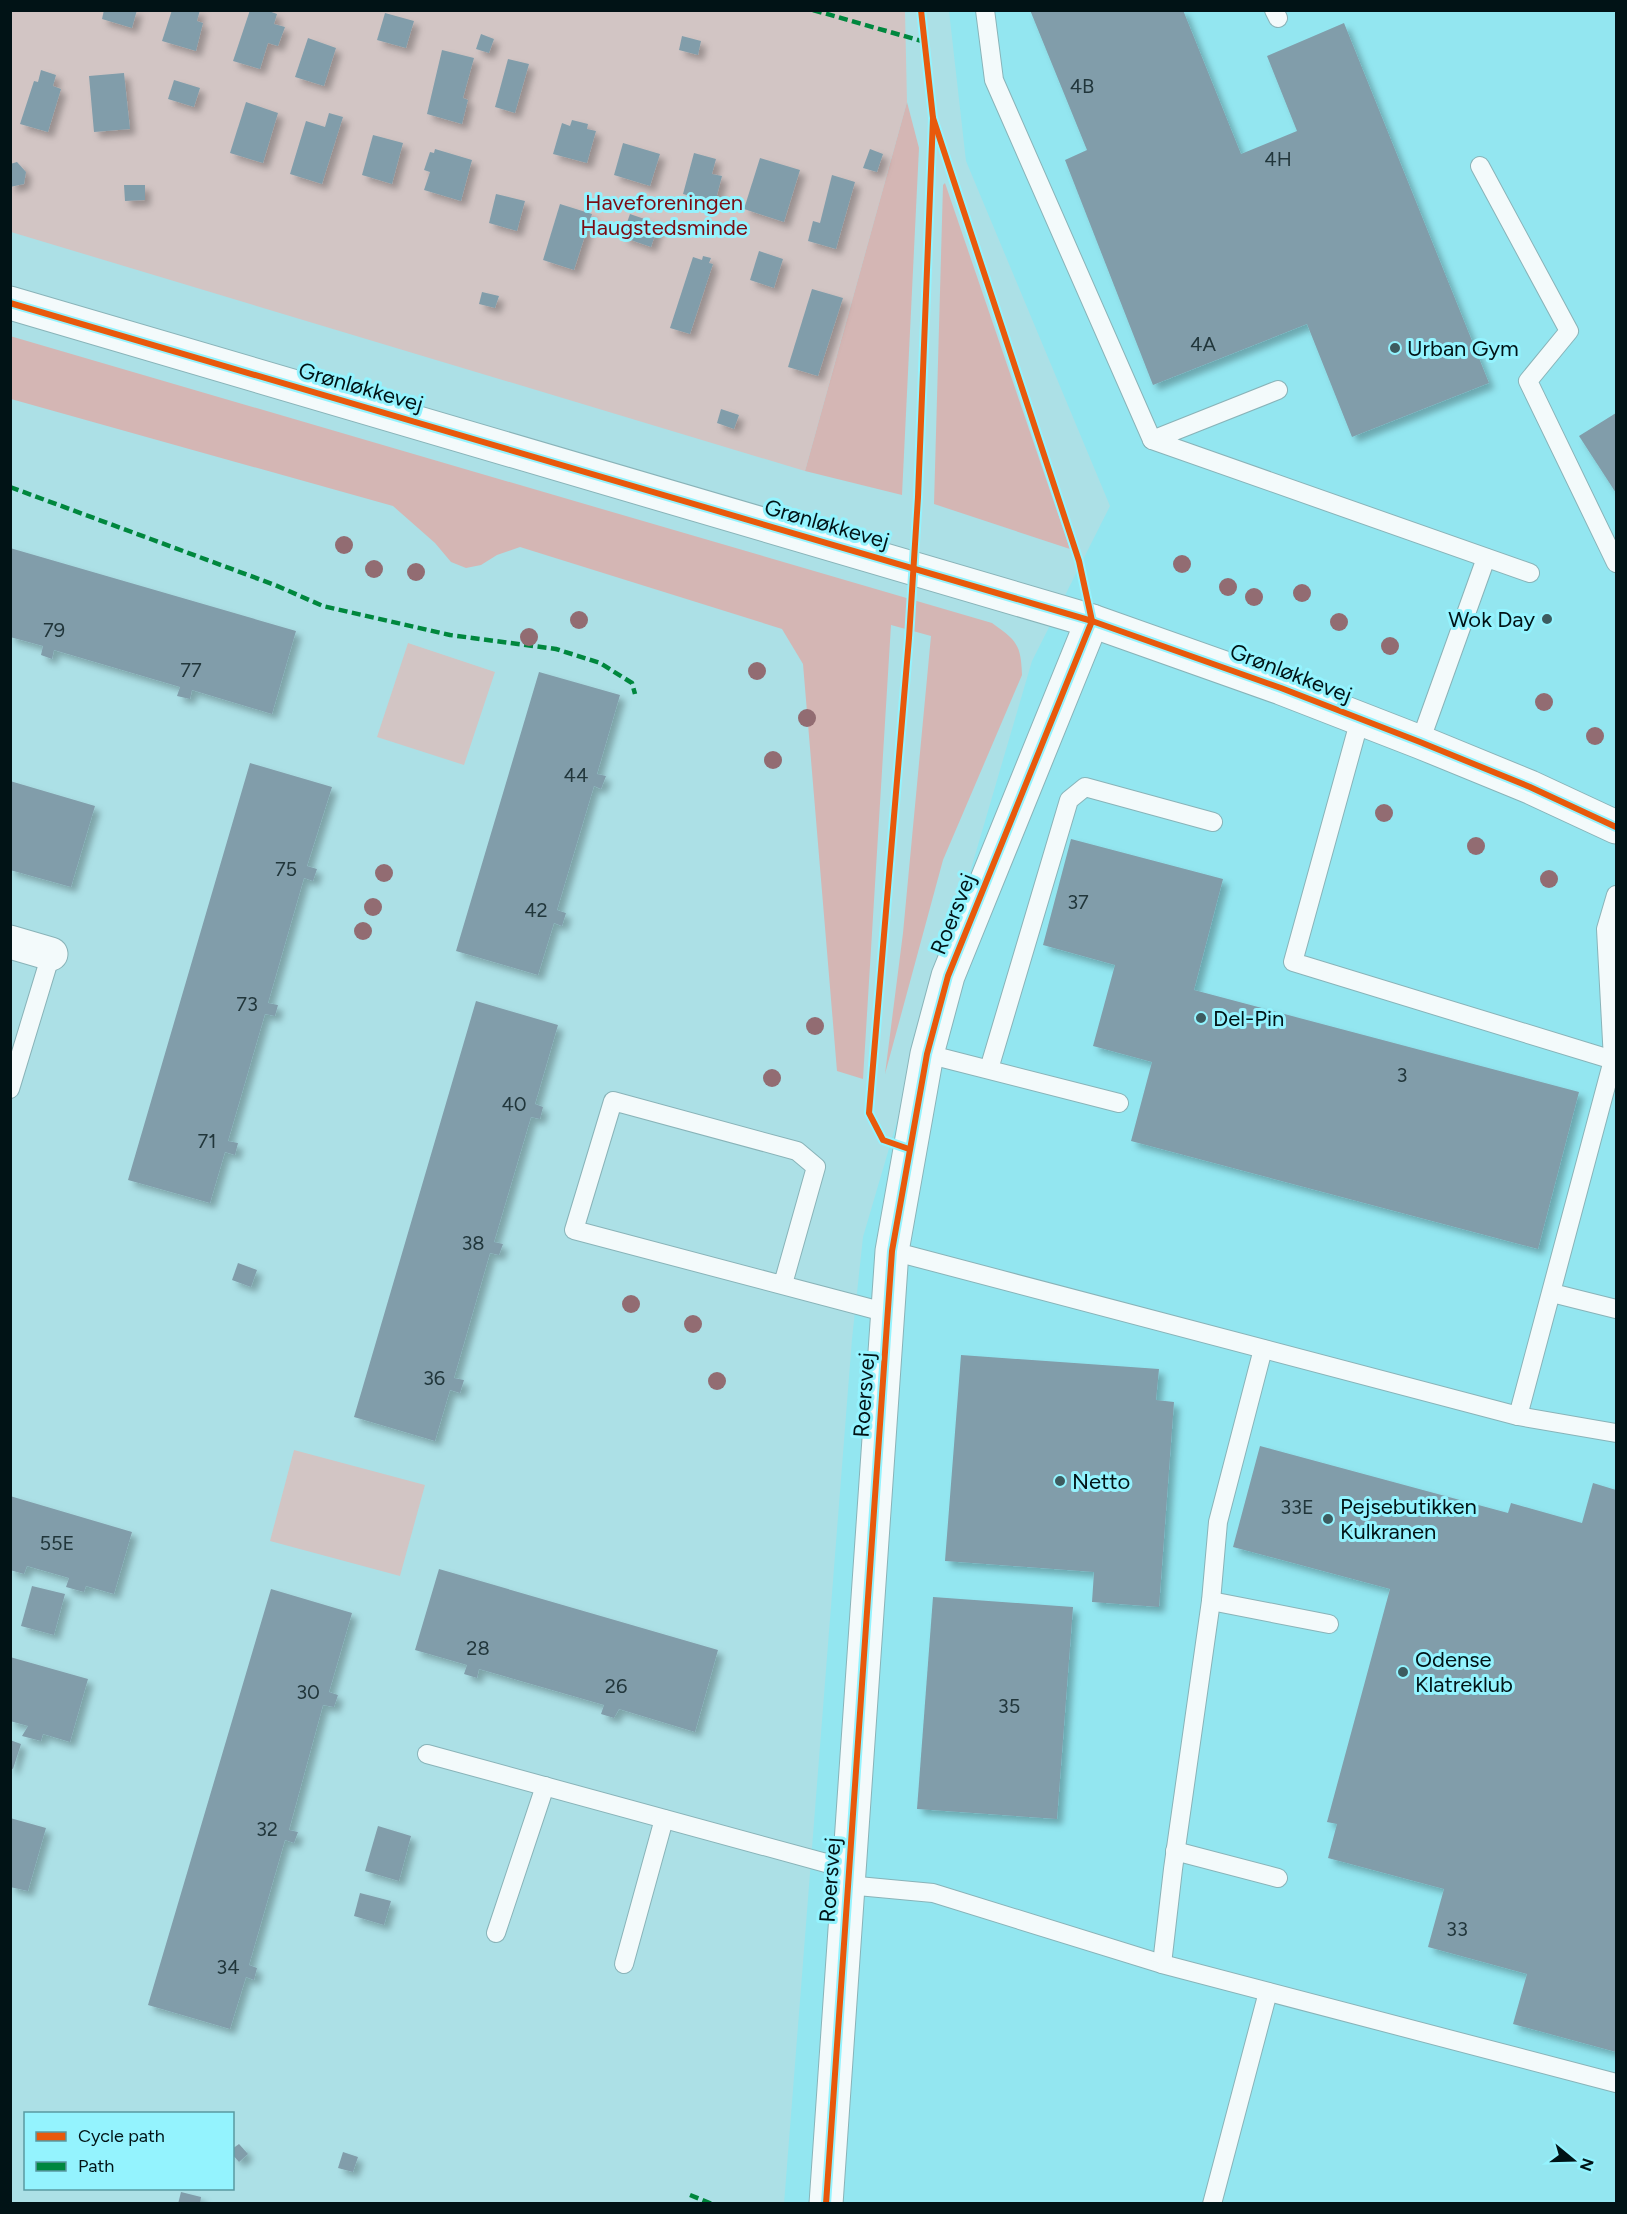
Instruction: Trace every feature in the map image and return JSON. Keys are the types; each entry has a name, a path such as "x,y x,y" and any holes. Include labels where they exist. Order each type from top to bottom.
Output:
{"street":[{"name":"Grønløkkevej","path":"10,303 1092,621 1281,688 1420,742 1530,787 1617,827"},
{"name":"Roersvej","path":"826,2204 892,1251 927,1054 948,976 1092,621"},
{"path":"10,942 51,954"}],"lane":[{"path":"985,10 994,80 1152,440 1530,573"},
{"path":"1480,166 1569,332 1528,381 1617,563"},
{"path":"1152,440 1278,390"},
{"path":"1420,742 1486,558"},
{"path":"1360,719 1293,962 1613,1060"},
{"path":"989,1069 1069,800 1085,787 1213,822"},
{"path":"1518,1416 1613,1060 1606,929 1617,895"},
{"path":"10,1089 51,954"},
{"path":"927,1054 1119,1103"},
{"path":"783,1284 816,1167 797,1151 613,1101 574,1230 888,1313"},
{"path":"892,1251 1518,1416 1617,1433"},
{"path":"1552,1293 1617,1309"},
{"path":"1162,1964 1175,1851 1211,1601 1218,1522 1263,1349"},
{"path":"1211,1601 1329,1624"},
{"path":"427,1754 664,1819 848,1877 933,1893 1162,1964 1617,2083"},
{"path":"496,1933 544,1786"},
{"path":"624,1964 664,1819"},
{"path":"1175,1851 1278,1878"},
{"path":"1212,2204 1268,1992"}],"shaded area":[{"path":"949,11 1616,11 1616,2203 784,2204 852,1339 863,1237 1032,661 1110,506 966,161"},
{"path":"907,102 919,148 902,495 805,471"},
{"path":"945,183 1070,549 934,504 943,185"},
{"path":"10,336 992,623 1007,634 1018,649 1022,675 943,860 885,1074 903,933 931,636 891,625 863,1079 837,1071 803,664 782,629 520,547 497,555 481,565 466,568 451,562 435,543 393,506 11,399"}],"green space":[{"name":"Haveforeningen Haugstedsminde","path":"10,11 905,11 907,102 805,471 11,232"},
{"path":"408,643 495,672 464,765 377,737"},
{"path":"294,1450 425,1485 400,1576 270,1541"}],"building":[{"path":"104,10 137,10 132,28 102,19"},
{"path":"172,10 200,10 197,21 203,23 196,51 162,41"},
{"path":"250,10 266,10 277,14 274,24 285,27 278,46 268,43 260,69 233,61"},
{"path":"1030,10 1183,10 1241,154 1297,131 1267,56 1344,23 1489,383 1352,437 1307,324 1153,385 1065,160 1087,150"},
{"path":"385,13 414,21 406,48 377,40"},
{"path":"481,34 494,39 489,53 476,49"},
{"path":"682,36 701,41 698,55 679,50"},
{"path":"308,38 336,48 324,86 295,77"},
{"path":"442,50 474,58 463,98 468,100 462,124 427,114"},
{"path":"508,59 529,64 515,113 495,107"},
{"path":"41,70 56,75 53,86 61,89 48,132 20,124 34,81 38,82"},
{"path":"124,73 130,129 94,132 89,76"},
{"path":"174,80 200,88 194,107 168,99"},
{"path":"246,102 278,113 263,163 230,153"},
{"path":"329,113 343,117 322,184 290,174 306,121 325,127"},
{"path":"572,120 588,124 587,129 596,131 587,163 553,154 562,123 570,126"},
{"path":"373,135 403,143 392,184 362,175"},
{"path":"623,143 660,154 650,186 614,175"},
{"path":"435,149 472,160 461,201 424,190 430,172 424,170 430,152 434,153"},
{"path":"870,149 883,154 877,172 863,168"},
{"path":"694,153 716,159 712,174 722,176 715,203 683,194"},
{"path":"760,158 800,170 784,222 744,209"},
{"path":"17,162 26,172 24,184 10,187 10,164"},
{"path":"832,175 855,182 836,249 808,241 813,221 820,223"},
{"path":"124,185 145,185 145,200 125,201"},
{"path":"496,194 525,201 517,231 489,223"},
{"path":"560,204 592,214 574,270 543,260"},
{"path":"630,214 659,224 651,247 622,237"},
{"path":"759,251 783,259 774,288 750,280"},
{"path":"703,256 711,258 709,263 713,264 690,334 670,328 693,257 702,260"},
{"path":"812,289 843,298 818,376 788,367"},
{"path":"482,292 499,296 495,308 479,304"},
{"path":"721,409 739,415 734,429 717,423"},
{"path":"1616,413 1616,493 1579,436"},
{"path":"10,548 296,631 272,714 192,690 190,699 177,696 180,687 54,650 52,659 41,655 43,646 10,637"},
{"path":"539,672 620,695 597,774 606,776 601,789 594,786 557,910 566,913 562,926 554,923 538,975 456,951"},
{"path":"250,763 332,787 307,866 317,869 313,881 304,878 268,1003 278,1005 275,1016 265,1014 228,1141 238,1143 235,1155 225,1152 210,1203 128,1180"},
{"path":"10,781 95,806 71,887 10,870"},
{"name":"Del-Pin","path":"1071,839 1223,879 1194,990 1579,1092 1538,1249 1131,1141 1152,1062 1093,1046 1115,965 1043,945"},
{"path":"476,1001 558,1025 535,1104 543,1107 540,1119 531,1117 494,1242 503,1244 499,1255 490,1253 454,1378 464,1380 460,1393 450,1390 435,1441 354,1417"},
{"path":"238,1263 257,1270 251,1287 232,1280"},
{"name":"Netto","path":"961,1355 1159,1369 1156,1400 1174,1402 1159,1607 1092,1602 1094,1572 945,1561"},
{"path":"1260,1446 1508,1513 1511,1503 1582,1523 1593,1483 1616,1490 1616,2052 1513,2024 1527,1974 1428,1947 1444,1889 1328,1858 1337,1824 1327,1822 1390,1589 1233,1547"},
{"path":"10,1496 132,1532 114,1594 86,1586 84,1592 66,1587 69,1578 27,1566 24,1574 10,1570"},
{"path":"439,1569 718,1650 695,1732 619,1709 614,1718 601,1714 604,1705 479,1669 477,1678 464,1674 467,1665 415,1650"},
{"path":"32,1586 65,1594 54,1635 21,1626"},
{"path":"271,1589 352,1613 329,1692 338,1695 334,1707 323,1705 289,1830 298,1832 294,1843 285,1840 249,1965 257,1968 254,1980 246,1977 230,2029 148,2005"},
{"path":"933,1597 1073,1607 1057,1819 917,1809"},
{"path":"10,1657 88,1679 70,1742 43,1734 41,1741 22,1736 28,1726 10,1721"},
{"path":"10,1740 21,1744 13,1769 10,1768"},
{"path":"10,1818 46,1828 28,1891 10,1887"},
{"path":"378,1826 411,1836 399,1881 365,1871"},
{"path":"360,1893 391,1901 384,1925 354,1916"},
{"path":"239,2144 248,2154 239,2162 234,2156 234,2148"},
{"path":"343,2152 358,2157 353,2172 338,2168"},
{"path":"181,2192 201,2197 200,2204 178,2204"}],"marked path":[{"path":"813,10 925,42"},
{"path":"10,487 275,585 323,606 450,635 556,649 600,663 632,683 635,694"},
{"path":"690,2195 712,2204"}],"cycle path":[{"path":"921,10 933,118 1079,561 1092,621"},
{"path":"909,1149 883,1140 869,1113 909,638 918,497 933,118"},
{"path":"10,303 1092,621 1281,688 1420,742 1530,787 1616,827"},
{"path":"826,2204 892,1251 927,1054 948,976 1092,621"}],"place":[{"name":"Urban Gym","path":"1395,348"},
{"name":"Wok Day","path":"1547,619"},
{"name":"Del-Pin","path":"1201,1018"},
{"name":"Netto","path":"1060,1481"},
{"name":"Pejsebutikken Kulkranen","path":"1328,1519"},
{"name":"Odense Klatreklub","path":"1403,1672"}]}
